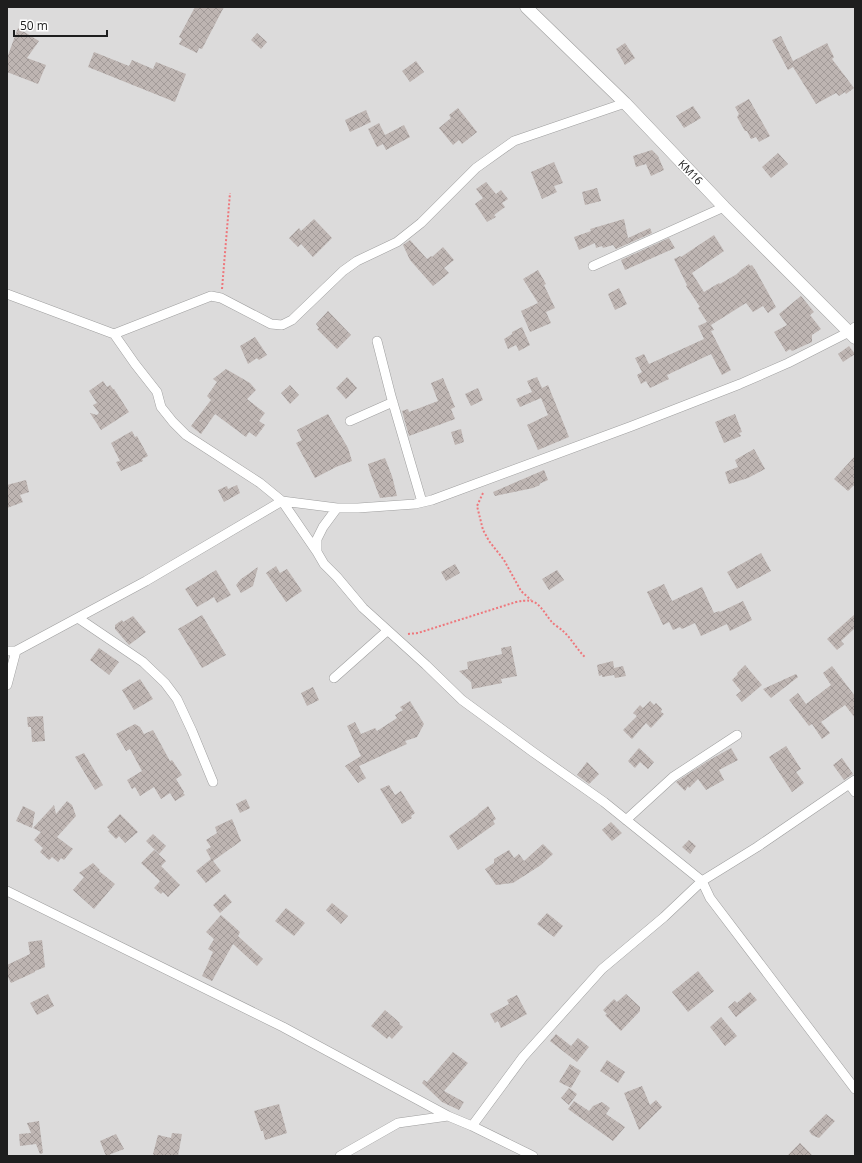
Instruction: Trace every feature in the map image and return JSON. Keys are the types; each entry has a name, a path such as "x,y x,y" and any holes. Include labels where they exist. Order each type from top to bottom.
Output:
{"street":[{"name":"KM16","path":"526,7 625,103 724,207 853,332"},
{"path":"114,334 211,296 221,298 271,324 282,325 292,320 343,271 357,261 397,242 421,223 476,168 514,141 625,103"},
{"path":"593,266 724,207"},
{"path":"7,294 114,334 157,392 161,407 173,422 186,435 260,483 282,501 324,564 363,608 462,700 604,802 702,881 710,898 855,1090"},
{"path":"7,685 12,651 78,618 146,581 282,501 337,508 380,507 422,502 486,480 740,384 788,364 853,332"},
{"path":"377,341 422,502"},
{"path":"350,421 393,402"},
{"path":"316,552 316,539 337,508"},
{"path":"78,618 143,662 165,683 177,699 213,782"},
{"path":"334,678 390,633"},
{"path":"626,820 673,777 737,735"},
{"path":"472,1126 523,1057 602,969 664,917 702,881 757,847 852,782 855,792"},
{"path":"7,891 283,1027 448,1116 533,1156"},
{"path":"340,1156 398,1123 448,1116"}],"path":[{"path":"221,298 230,193"},
{"path":"486,480 486,487 476,506 488,541 504,560 521,591 540,606 552,622 564,631 586,658"},
{"path":"390,633 418,633 516,602 524,600 532,601"}],"shaded area":[{"path":"7,7 855,7 855,1156 7,1156"}],"building":[{"path":"195,7 224,7 202,49 199,48 197,53 179,44 182,39 179,37"},
{"path":"18,28 39,41 27,58 46,65 38,84 7,72 7,58"},
{"path":"257,33 267,42 261,49 251,40"},
{"path":"781,36 793,61 827,43 834,57 832,59 854,88 846,94 845,92 839,96 836,93 816,104 793,67 788,70 772,40"},
{"path":"625,43 635,58 625,65 616,49"},
{"path":"94,52 129,66 132,60 153,69 156,62 186,74 175,102 88,67"},
{"path":"416,61 424,72 410,82 402,71"},
{"path":"749,99 770,136 759,142 756,137 751,139 737,117 739,114 735,107"},
{"path":"693,106 701,118 684,128 676,116"},
{"path":"458,108 477,132 462,144 459,140 453,145 439,128 451,118 449,115"},
{"path":"366,110 371,122 350,132 345,120"},
{"path":"379,123 385,135 404,125 410,137 386,150 383,144 377,147 368,129"},
{"path":"652,150 658,156 664,170 651,176 646,164 636,167 633,156"},
{"path":"778,153 788,164 771,178 762,167"},
{"path":"554,162 563,183 554,186 557,192 542,199 531,172"},
{"path":"486,182 496,194 501,190 508,199 502,203 505,207 494,215 496,217 487,222 475,204 483,198 476,189"},
{"path":"597,188 601,201 585,205 582,192"},
{"path":"314,219 332,238 313,257 301,244 298,247 289,238 299,228 301,231"},
{"path":"624,219 628,238 650,228 652,233 616,249 613,245 603,248 602,246 596,248 595,243 579,250 574,237 591,231 590,229"},
{"path":"714,235 724,251 692,273 704,292 737,274 749,264 750,266 752,265 756,271 776,307 768,313 763,306 753,312 746,303 711,325 714,330 711,331 731,370 722,375 711,354 667,375 669,379 650,388 646,381 641,384 637,375 642,372 635,358 644,354 649,364 704,339 698,326 707,322 698,308 700,307 686,286 687,285 674,259 680,256 681,257"},
{"path":"669,238 675,248 625,270 621,260"},
{"path":"410,240 427,259 431,256 432,257 443,247 454,260 444,268 449,273 433,286 410,260 403,245"},
{"path":"538,270 546,284 544,285 555,308 546,312 551,323 530,332 521,311 538,303 523,279"},
{"path":"619,288 627,304 615,310 608,294"},
{"path":"801,296 814,312 810,315 821,329 812,335 812,342 792,351 790,349 786,352 774,332 787,325 779,314"},
{"path":"328,311 351,335 337,349 317,329 319,328 316,324"},
{"path":"522,327 530,345 519,351 516,345 508,349 504,339 512,334 512,332"},
{"path":"255,337 267,355 259,360 257,358 248,364 240,346"},
{"path":"849,346 855,354 843,362 838,354"},
{"path":"226,369 250,383 256,390 247,399 265,413 259,421 265,425 256,437 249,432 246,437 215,414 201,434 191,426 211,400 207,396 217,382 213,379"},
{"path":"347,377 357,388 346,399 336,388"},
{"path":"537,377 542,388 548,385 569,437 538,450 527,425 548,415 541,398 520,407 516,399 532,392 527,381"},
{"path":"443,378 455,407 451,409 455,419 409,436 402,411 408,409 409,412 438,401 431,383"},
{"path":"103,381 107,387 110,385 114,389 129,412 101,430 90,413 97,415 99,413 93,405 97,403 89,391"},
{"path":"290,385 299,395 290,404 281,393"},
{"path":"478,388 483,400 471,406 465,394"},
{"path":"328,414 348,448 352,461 336,467 315,478 296,443 302,440 297,430"},
{"path":"735,414 742,432 739,433 741,436 724,443 715,422"},
{"path":"461,429 464,442 455,445 451,432"},
{"path":"132,431 135,437 137,436 148,456 142,459 143,461 121,471 116,462 120,461 111,443"},
{"path":"754,449 765,469 748,478 729,484 725,472 738,467 735,460"},
{"path":"855,456 855,484 848,491 834,479"},
{"path":"385,458 392,476 397,496 380,498 368,464"},
{"path":"544,470 548,480 539,484 540,485 533,488 495,496 493,492"},
{"path":"26,480 29,492 20,495 23,502 7,508 7,485"},
{"path":"237,485 240,493 224,502 218,490 227,486 228,489"},
{"path":"761,553 771,571 737,589 727,572"},
{"path":"455,564 460,573 446,581 441,572"},
{"path":"276,566 280,573 287,569 302,591 286,602 266,573"},
{"path":"258,567 253,586 241,593 236,585 241,579"},
{"path":"216,570 231,595 217,603 214,597 197,607 185,589"},
{"path":"557,570 564,580 549,590 542,579"},
{"path":"664,584 672,601 702,587 714,613 720,612 743,601 752,620 730,631 727,624 701,636 695,623 682,629 680,627 673,630 669,622 663,625 647,592"},
{"path":"855,614 855,628 841,641 844,644 837,650 827,639"},
{"path":"202,615 226,655 202,668 178,629"},
{"path":"133,616 146,632 129,645 115,629 115,625 122,620 123,622"},
{"path":"511,646 517,676 501,679 502,683 472,689 471,682 459,671 468,669 467,662 502,654 501,648"},
{"path":"99,648 119,662 109,675 90,660"},
{"path":"613,661 614,668 623,666 626,676 615,678 614,675 599,676 597,665"},
{"path":"745,665 762,685 742,702 736,695 741,691 732,680"},
{"path":"832,666 855,696 855,718 845,705 821,722 830,733 822,739 812,724 809,726 789,700 798,693 806,704 831,685 823,673"},
{"path":"796,674 798,677 771,698 763,689"},
{"path":"140,679 153,699 134,710 122,690"},
{"path":"313,687 319,700 307,706 301,693"},
{"path":"410,701 424,724 417,737 405,741 407,744 359,766 366,778 358,783 345,766 361,756 347,726 355,722 361,734 375,728 377,731 397,718 395,715 403,710 400,707"},
{"path":"650,701 654,705 656,703 662,709 661,712 664,714 651,728 646,723 632,739 623,730 637,716 633,713 640,705 643,708"},
{"path":"43,716 45,741 32,742 31,727 28,727 27,717"},
{"path":"135,724 140,727 144,734 153,730 170,761 172,760 182,775 176,779 185,795 175,801 170,793 161,799 154,787 140,796 135,787 132,789 127,780 142,771 130,749 126,751 116,734"},
{"path":"786,746 801,769 796,772 804,783 792,792 769,757"},
{"path":"639,748 654,762 648,769 640,762 635,768 628,761"},
{"path":"731,748 738,760 719,770 724,780 706,790 698,779 689,788 688,786 685,791 676,782 708,761"},
{"path":"84,753 103,785 95,790 75,757"},
{"path":"842,758 853,774 844,780 833,765"},
{"path":"587,762 599,774 589,784 577,775"},
{"path":"389,785 395,795 401,791 415,813 411,816 412,818 402,824 380,789"},
{"path":"246,799 250,808 240,813 236,804"},
{"path":"67,801 72,805 76,816 57,837 73,849 64,860 61,858 58,862 52,857 49,860 40,852 43,848 34,840 41,832 33,828 54,805 56,814"},
{"path":"23,806 35,812 32,828 16,821"},
{"path":"488,806 496,819 493,821 495,824 458,850 449,836"},
{"path":"120,814 138,832 125,843 119,836 116,839 108,831 110,830 107,827"},
{"path":"232,819 241,841 213,861 221,871 206,883 196,871 211,859 206,850 211,847 206,840 217,833 215,827"},
{"path":"611,822 622,833 612,841 602,830"},
{"path":"153,834 166,846 159,854 146,841"},
{"path":"689,840 696,846 690,854 682,847"},
{"path":"543,844 553,854 541,865 513,883 496,885 485,869 494,863 494,859 509,850 514,858 519,854 524,861"},
{"path":"154,850 166,861 161,866 180,885 168,897 163,892 161,894 154,888 160,881 141,863"},
{"path":"93,863 100,870 99,871 115,884 94,909 73,890 84,877 79,873"},
{"path":"225,894 232,902 220,913 213,905"},
{"path":"332,903 348,916 341,924 326,910"},
{"path":"286,908 305,923 294,936 275,921"},
{"path":"547,913 563,926 554,937 537,924"},
{"path":"221,915 240,932 238,936 263,959 257,966 233,944 212,981 202,976 213,952 208,949 214,939 206,932"},
{"path":"42,940 45,967 11,983 7,975 7,965 30,954 28,942"},
{"path":"698,971 714,991 688,1012 672,992"},
{"path":"750,992 757,1000 736,1017 728,1007 735,1001 737,1003"},
{"path":"48,994 54,1006 37,1015 30,1003"},
{"path":"626,994 640,1007 640,1011 621,1031 605,1015 607,1014 603,1010 614,999 617,1002"},
{"path":"517,995 527,1014 501,1028 498,1021 495,1023 490,1014 509,1004 507,1000"},
{"path":"385,1010 403,1027 392,1039 389,1036 387,1039 371,1026"},
{"path":"721,1017 737,1036 725,1046 710,1027"},
{"path":"556,1034 571,1046 578,1038 589,1047 577,1062 550,1041"},
{"path":"453,1052 468,1063 444,1091 464,1102 459,1110 442,1102 422,1083 424,1080 427,1082"},
{"path":"607,1060 625,1072 618,1083 600,1071"},
{"path":"570,1064 581,1071 571,1088 559,1082"},
{"path":"642,1086 650,1105 656,1100 662,1107 639,1130 624,1093"},
{"path":"569,1088 577,1094 569,1105 561,1098"},
{"path":"574,1101 589,1111 593,1106 602,1102 610,1108 606,1114 625,1127 613,1141 568,1109"},
{"path":"279,1104 287,1133 265,1140 263,1131 261,1131 254,1111"},
{"path":"826,1114 835,1121 819,1138 812,1135 809,1131"},
{"path":"39,1121 43,1153 40,1154 36,1144 20,1146 19,1134 31,1133 27,1123"},
{"path":"172,1133 182,1134 178,1156 154,1156 153,1154 158,1135 171,1138"},
{"path":"116,1134 124,1149 106,1156 100,1141"},
{"path":"800,1143 813,1156 787,1156"}]}
